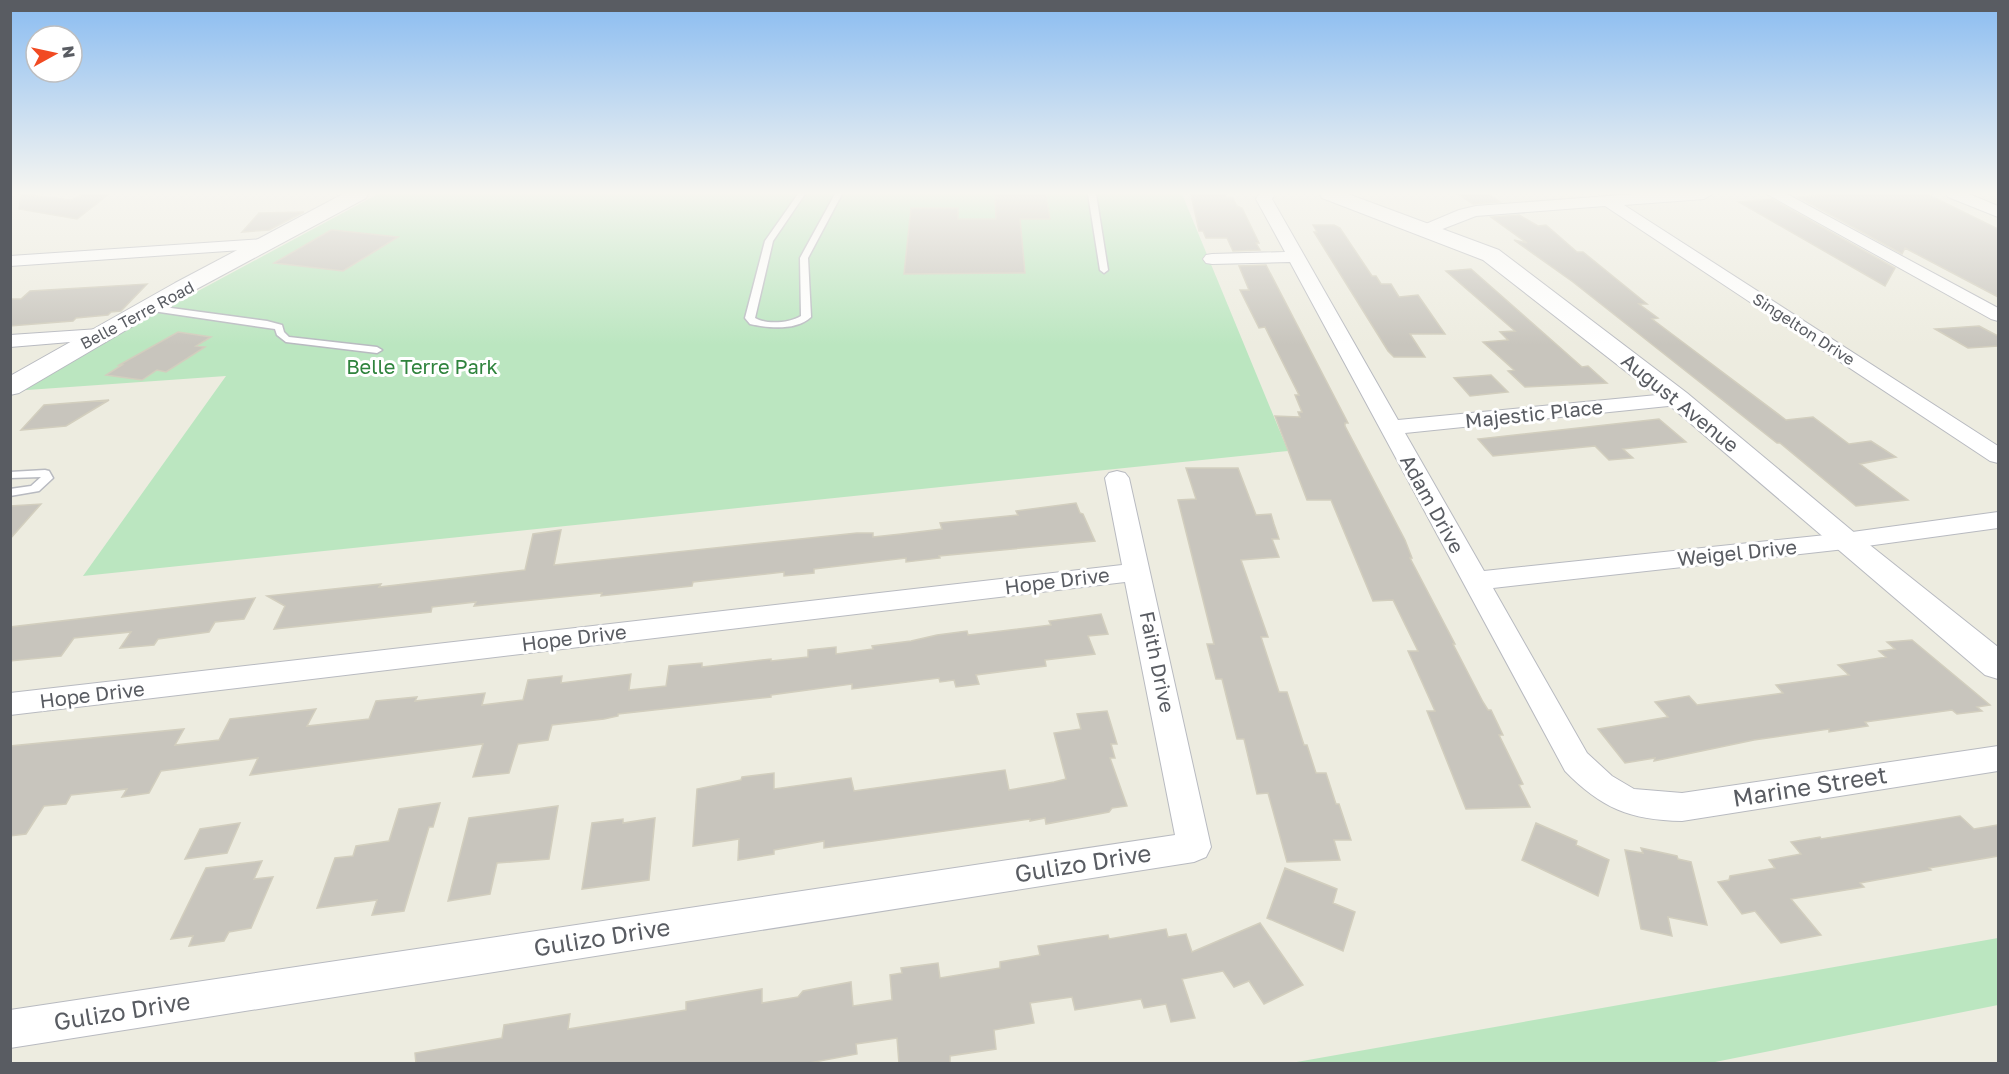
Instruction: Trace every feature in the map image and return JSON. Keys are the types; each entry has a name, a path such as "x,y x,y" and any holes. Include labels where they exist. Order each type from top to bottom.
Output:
{"street":[{"path":"10,261 262,244"},
{"name":"Belle Terre Road","path":"10,387 264,244"},
{"name":"Adam Drive","path":"1290,244 1576,762 1598,785 1621,799"},
{"name":"August Avenue","path":"1463,244 1491,255 1678,399 1845,541 1998,666"},
{"name":"Singelton Drive","path":"1674,244 1998,456"},
{"path":"1867,244 1998,315"},
{"path":"1212,259 1297,257"},
{"path":"10,341 99,335"},
{"name":"Majestic Place","path":"1390,429 1678,399"},
{"name":"Faith Drive","path":"1118,478 1194,847"},
{"name":"Weigel Drive","path":"1475,581 1845,541 1998,520"},
{"name":"Hope Drive","path":"10,704 1138,572"},
{"name":"Marine Street","path":"1621,799 1652,807 1682,807 1998,759"},
{"name":"Gulizo Drive","path":"10,1029 1194,847"}],"lane":[{"path":"769,244 750,318 760,325 800,321 806,317 804,258 812,244"},
{"path":"1100,244 1104,270"},
{"path":"149,308 267,324 279,327 280,333 286,339 377,350"},
{"path":"10,475 45,472 46,478 35,489 10,493"}],"green space":[{"name":"Belle Terre Park","path":"285,244 1203,244 1288,451 83,576 226,376 13,391"},
{"path":"1998,938 1998,1005 1710,1063 1291,1063"}],"building":[{"path":"307,244 386,244 343,271 274,263"},
{"path":"907,244 1022,244 1025,273 904,274"},
{"path":"1230,244 1257,244 1260,250 1233,251"},
{"path":"1322,244 1351,244 1372,276 1376,276 1381,284 1391,284 1399,297 1418,295 1445,334 1410,334 1425,357 1394,357 1388,351"},
{"path":"1520,244 1568,244 1577,252 1583,252 1647,304 1639,304 1658,318 1652,319 1786,420 1813,417 1849,444 1871,441 1896,457 1860,464 1908,500 1856,506 1780,443 1777,443 1573,282"},
{"path":"1812,244 1852,244 1895,268 1885,286"},
{"path":"1884,244 1998,244 1998,297 1905,248 1902,254"},
{"path":"1266,265 1348,423 1345,423 1345,426 1405,540 1412,558 1410,558 1455,644 1453,644 1483,702 1488,710 1491,710 1503,735 1499,735 1523,784 1519,785 1530,807 1466,809 1427,711 1435,711 1408,651 1418,651 1393,600 1373,601 1331,500 1307,500 1275,416 1300,417 1298,412 1302,412 1295,395 1299,395 1265,327 1259,328 1240,290 1249,290 1239,266"},
{"path":"1471,269 1582,367 1588,366 1607,383 1525,387 1508,371 1514,370 1483,342 1508,340 1500,332 1515,331 1446,271"},
{"path":"147,284 121,311 111,312 108,315 76,318 73,321 10,326 10,299 21,299 30,291"},
{"path":"1979,326 1998,336 1998,346 1968,348 1935,329"},
{"path":"178,332 211,337 196,346 205,347 166,372 157,370 142,380 106,375 122,365 119,365"},
{"path":"1491,375 1508,392 1470,396 1454,378"},
{"path":"109,400 66,426 21,430 44,405"},
{"path":"1659,419 1686,442 1623,449 1633,458 1609,460 1595,446 1493,456 1478,439"},
{"path":"1186,468 1238,468 1256,515 1271,514 1279,539 1272,539 1279,557 1241,560 1268,637 1261,637 1279,692 1287,692 1304,745 1307,745 1316,773 1326,773 1351,840 1334,840 1340,860 1287,862 1268,793 1257,794 1244,739 1237,739 1222,679 1216,679 1207,644 1214,644 1178,500 1196,499"},
{"path":"1076,503 1095,541 939,556 940,558 906,562 906,558 814,569 814,573 784,576 784,572 693,582 692,586 601,596 602,593 474,606 476,602 432,607 431,612 274,629 285,606 267,596 381,584 379,587 525,570 533,534 561,530 554,565 857,533 873,533 873,537 901,534 942,529 940,523 1018,515 1016,511"},
{"path":"41,504 10,539 10,506"},
{"path":"255,598 244,619 215,622 209,632 158,639 154,645 120,648 131,632 74,638 61,656 10,661 10,627"},
{"path":"1101,614 1108,634 1088,636 1095,654 1045,660 1046,666 976,675 979,684 956,687 954,680 940,682 939,678 852,689 852,684 771,695 771,697 618,714 618,716 604,719 552,725 548,740 518,744 509,773 473,777 483,744 250,775 258,758 161,771 149,793 122,797 127,789 71,795 66,804 44,806 26,834 10,836 10,746 184,729 175,745 219,740 230,719 316,709 307,726 369,719 376,701 417,697 415,701 485,693 482,705 523,700 528,680 562,676 561,683 631,674 629,690 666,686 669,666 702,663 702,667 808,657 808,650 836,647 836,654 873,649 872,646 937,635 967,631 968,635 1051,625 1049,621"},
{"path":"1912,640 1990,705 1977,707 1982,711 1957,714 1952,710 1865,722 1868,726 1754,740 1654,761 1655,758 1625,763 1598,729 1668,717 1655,702 1689,696 1697,705 1783,693 1776,685 1849,675 1838,665 1886,657 1879,651 1895,649 1887,642"},
{"path":"1107,711 1117,744 1111,744 1115,758 1110,758 1127,806 1112,808 1109,812 1046,824 1045,818 1030,821 1030,819 824,848 824,841 774,850 774,854 738,860 739,839 693,846 697,789 741,780 742,777 774,773 774,789 851,778 854,791 1005,770 1009,790 1054,782 1066,779 1054,733 1081,729 1077,714"},
{"path":"440,803 433,827 429,827 404,911 372,915 377,900 317,908 335,858 353,856 356,846 389,841 399,809"},
{"path":"558,806 549,859 497,863 490,894 448,901 469,818"},
{"path":"1960,816 1974,829 1998,825 1998,856 1860,883 1864,887 1791,899 1821,935 1781,943 1755,911 1742,914 1718,882 1729,880 1730,876 1775,868 1769,860 1801,854 1791,842"},
{"path":"655,818 649,880 582,889 592,823 623,819 623,823"},
{"path":"240,823 227,853 185,859 200,829"},
{"path":"1536,823 1577,841 1576,845 1609,860 1598,896 1522,860"},
{"path":"1641,848 1677,856 1678,859 1691,862 1707,925 1668,917 1672,936 1641,929 1625,850 1643,853"},
{"path":"262,861 254,879 273,877 251,928 229,932 224,941 189,946 193,936 171,939 206,868"},
{"path":"1285,868 1337,889 1333,903 1355,912 1343,951 1267,918"},
{"path":"1260,923 1303,985 1264,1004 1249,981 1234,987 1223,971 1182,979 1195,1018 1171,1022 1166,1004 1144,1008 1141,999 1075,1010 1072,997 1030,1003 1034,1023 994,1030 996,1049 950,1056 950,1064 899,1064 897,1038 856,1044 857,1054 804,1064 416,1064 415,1053 502,1038 504,1025 570,1014 568,1029 686,1010 686,1002 762,989 762,1003 798,997 803,991 851,982 853,1006 892,1000 890,975 902,973 901,968 938,963 940,978 1000,968 1000,962 1040,955 1038,946 1108,935 1109,939 1166,929 1168,937 1186,934 1192,952"}]}
